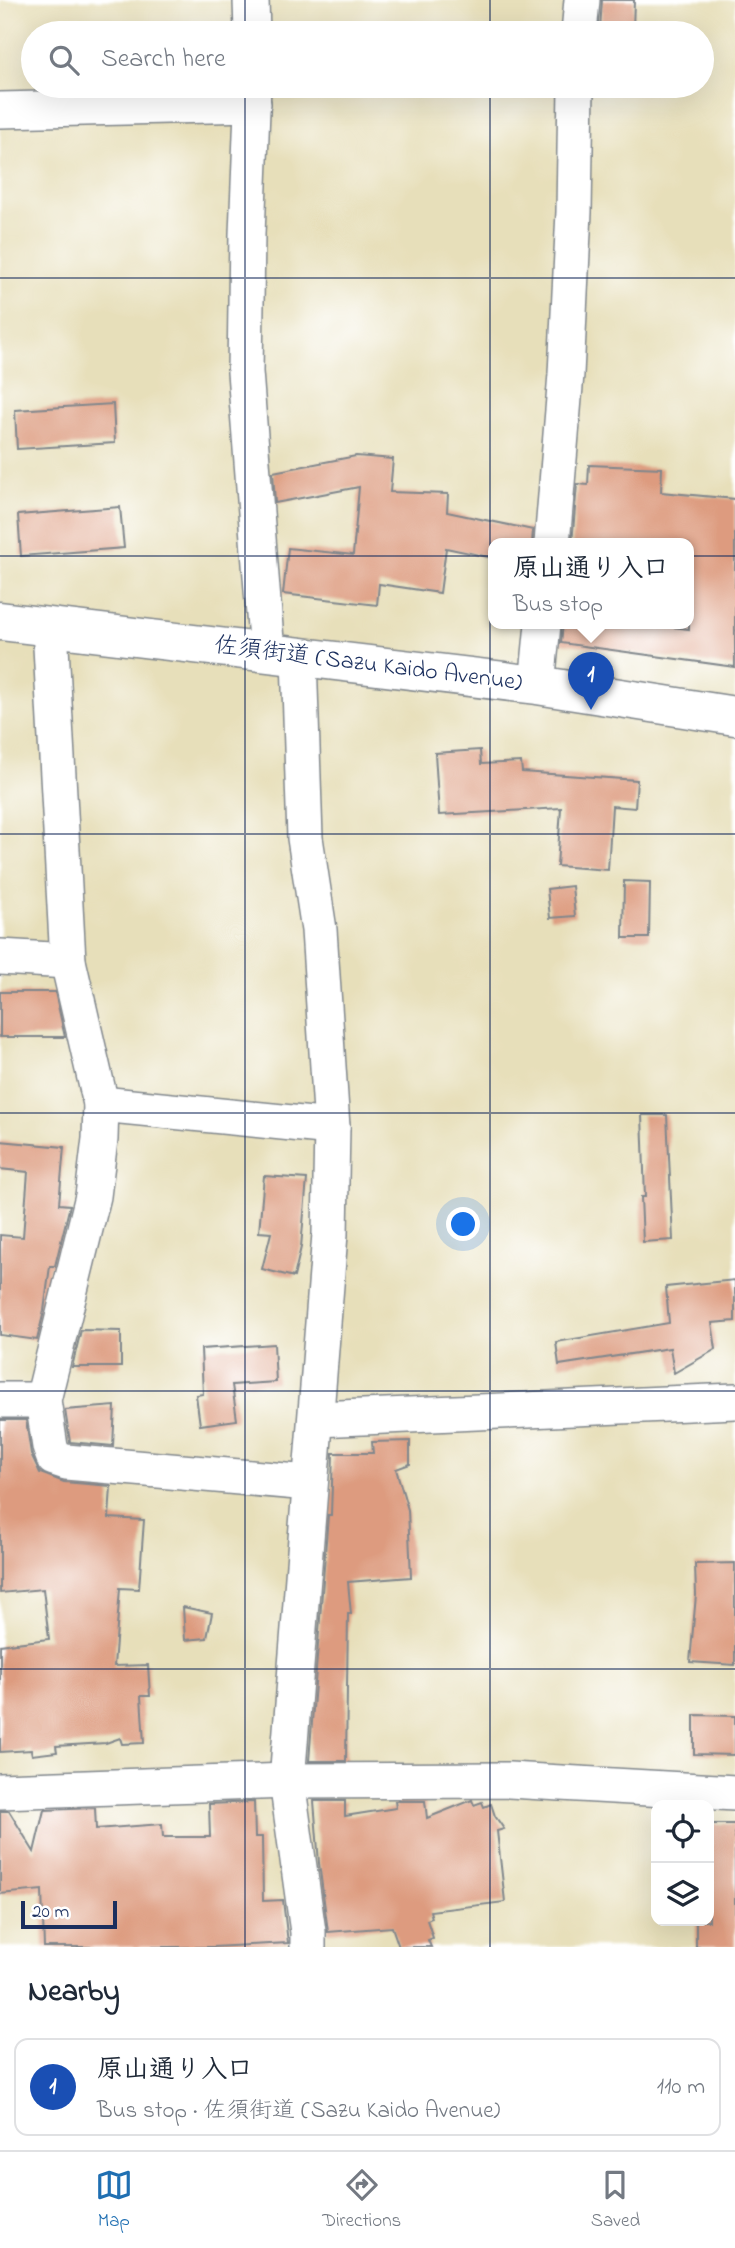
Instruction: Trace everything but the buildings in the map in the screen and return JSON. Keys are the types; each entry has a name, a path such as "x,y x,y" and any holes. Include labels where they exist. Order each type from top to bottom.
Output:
{"street":[{"path":"251,0 252,21"},
{"path":"580,21 582,0"},
{"path":"0,110 202,98"},
{"path":"253,98 245,372 319,930 332,1127 330,1234 317,1419 309,1483 286,1781 308,1947"},
{"path":"552,538 566,374 574,212 576,98"},
{"name":"佐須街道 (Sazu Kaido Avenue)","path":"0,621 537,685 735,716"},
{"path":"50,628 68,961 101,1104 93,1195 43,1399 50,1447 54,1458 66,1462 309,1483"},
{"path":"537,685 543,629"},
{"path":"0,957 68,961"},
{"path":"101,1104 332,1127"},
{"path":"0,1400 43,1399"},
{"path":"317,1419 735,1401"},
{"path":"0,1791 286,1781 509,1780 735,1793"}],"place":[{"name":"原山通り入口","path":"591,710"}]}
